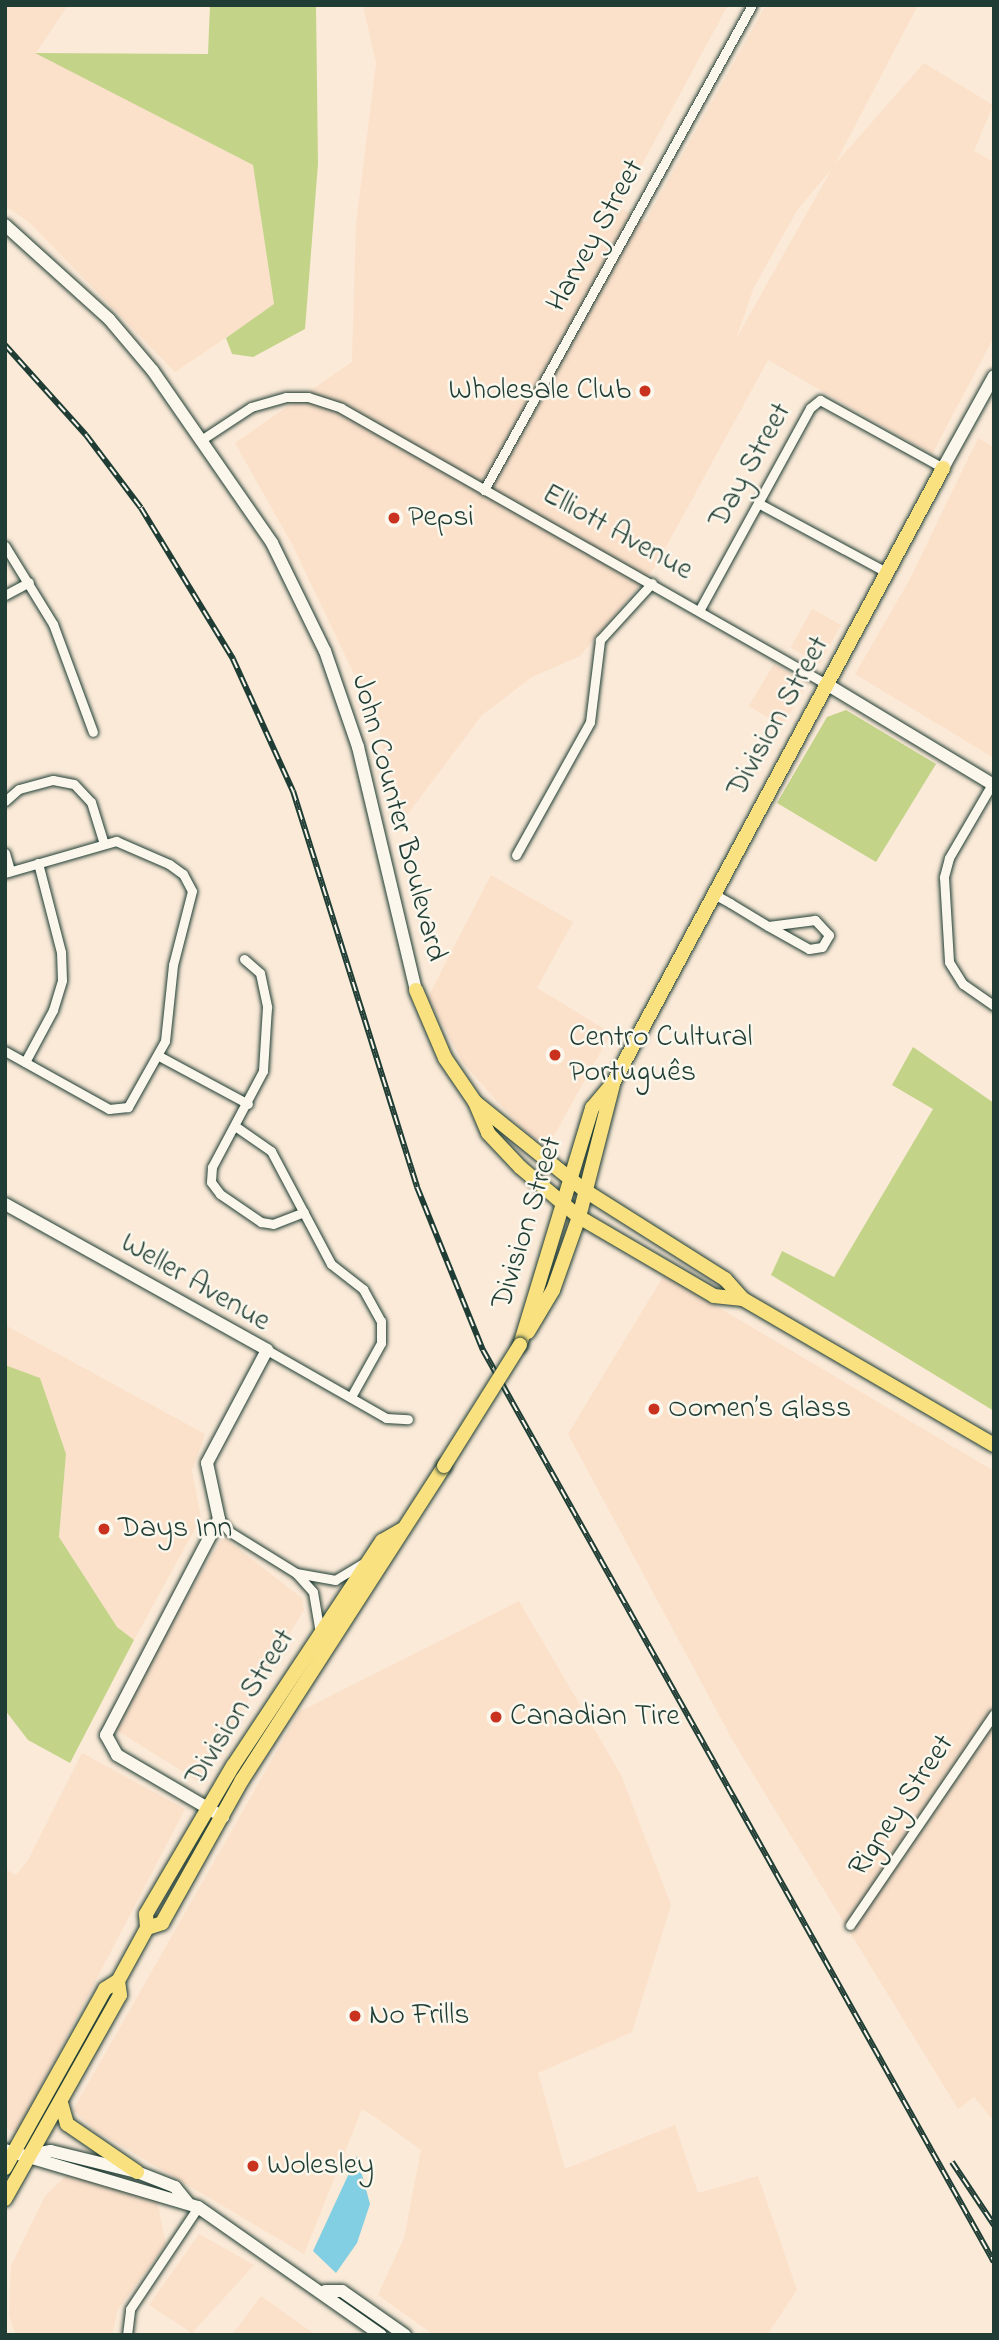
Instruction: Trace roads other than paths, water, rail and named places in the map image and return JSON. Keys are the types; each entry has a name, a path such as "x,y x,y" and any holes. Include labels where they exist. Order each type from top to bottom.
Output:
{"main road":[{"name":"Division Street","path":"520,1345 567,1177 592,1108 613,1083 712,893 828,685 943,468"},
{"name":"John Counter Boulevard","path":"416,990 445,1058 475,1101"},
{"name":"Division Street","path":"147,1928 162,1923 281,1717 395,1549 401,1530 553,1290 579,1217 584,1190 608,1118 613,1083"},
{"path":"475,1101 584,1190 725,1279 743,1299 994,1445"},
{"path":"475,1101 488,1133 579,1217 714,1296 743,1299"},
{"name":"Division Street","path":"5,2168 10,2151 105,1989 118,1981 147,1928 146,1914 208,1808 372,1555 382,1541 401,1530"},
{"name":"Division Street","path":"5,2199 120,1995 118,1981"},
{"path":"61,2103 67,2124 137,2172"}],"street":[{"name":"Harvey Street","path":"484,490 752,5"},
{"name":"John Counter Boulevard","path":"5,225 109,319 204,438 272,543 325,651 358,747 416,990"},
{"name":"Division Street","path":"943,468 994,376"},
{"name":"Elliott Avenue","path":"204,438 251,407 308,397 341,408 700,609 993,785"},
{"name":"Day Street","path":"700,609 810,408 820,400 943,468"},
{"path":"758,503 886,572"},
{"path":"5,546 29,582 70,665 93,732"},
{"path":"5,595 29,582"},
{"path":"516,855 590,722 600,640 652,583"},
{"path":"5,801 19,789 53,780 74,784 92,802 104,844"},
{"path":"993,785 949,858 944,877 949,962 962,984 994,1006"},
{"path":"5,853 8,872 104,844 127,843 183,874 192,891 159,1056 134,1101 115,1110 5,1051"},
{"path":"24,1062 53,1010 62,980 61,952 38,863"},
{"path":"712,893 768,926 815,950 829,935 815,920 768,926"},
{"path":"244,959 260,973 267,1007 263,1071 248,1104 212,1167 211,1182 220,1194 261,1222 273,1224 304,1212"},
{"path":"159,1056 248,1104"},
{"path":"235,1126 271,1151 331,1265 363,1289 382,1321 381,1343 351,1397"},
{"name":"Weller Avenue","path":"5,1204 267,1350 207,1462 219,1519"},
{"path":"267,1350 386,1418 408,1419"},
{"path":"223,1817 117,1755 106,1735 219,1519 230,1532 296,1573 316,1598 320,1633"},
{"path":"296,1573 335,1580 372,1555"},
{"name":"Rigney Street","path":"850,1925 994,1714"},
{"path":"10,2151 193,2205"},
{"path":"30,2155 51,2151 137,2172 175,2187 193,2205 325,2291 372,2332"},
{"path":"127,2335 130,2309 193,2205"},
{"path":"325,2291 342,2291 405,2335"}],"water":[{"path":"357,2156 370,2204 357,2243 336,2273 313,2251"}],"railway":[{"path":"5,345 86,435 141,508 233,659 293,791 417,1187 483,1350 994,2262"},
{"path":"952,2162 994,2225"}],"place":[{"name":"Wholesale Club","path":"645,391"},
{"name":"Pepsi","path":"394,518"},
{"name":"Centro Cultural Português","path":"555,1055"},
{"name":"Oomen’s Glass","path":"654,1409"},
{"name":"Days Inn","path":"104,1529"},
{"name":"Canadian Tire","path":"496,1717"},
{"name":"No Frills","path":"355,2016"},
{"name":"Wolesley","path":"253,2166"}]}
